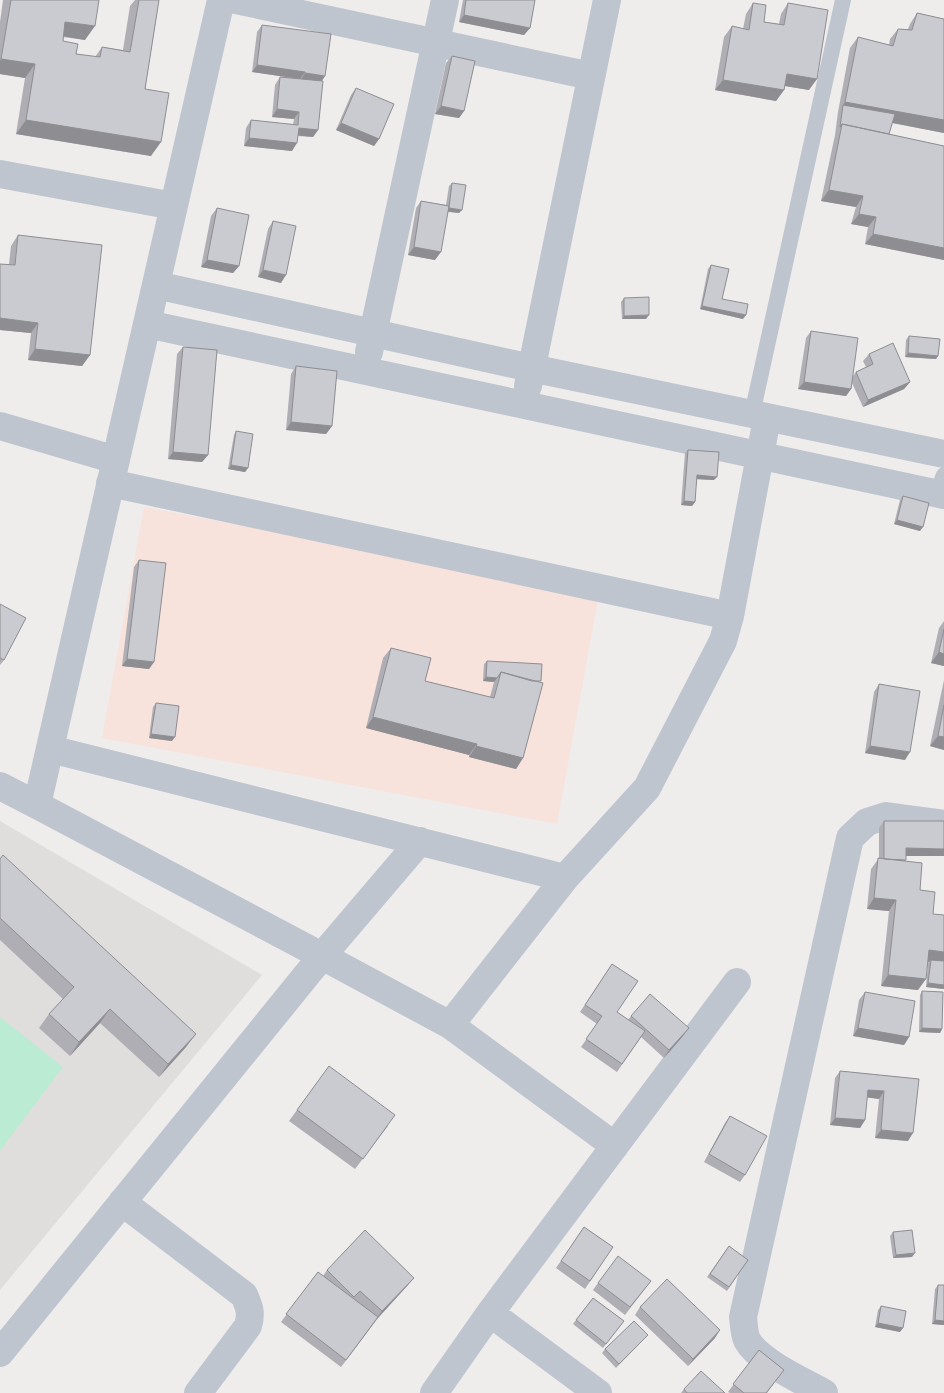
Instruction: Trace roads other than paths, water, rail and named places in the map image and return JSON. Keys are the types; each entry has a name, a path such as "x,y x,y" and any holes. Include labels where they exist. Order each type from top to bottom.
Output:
{"street":[{"path":"37,805 221,0"},
{"path":"236,0 591,76"},
{"path":"365,370 445,0"},
{"path":"524,405 607,0"},
{"path":"0,174 174,206"},
{"path":"156,285 531,368 944,454"},
{"path":"147,324 759,455 942,488"},
{"path":"450,1025 565,878 647,788 722,641 730,616 759,455 759,416"},
{"path":"0,427 113,471 730,616"},
{"path":"50,748 565,878"},
{"path":"0,786 450,1025 615,1146"},
{"path":"824,1393 759,1354 746,1339 742,1317 850,838 867,822 886,816 944,824"},
{"path":"0,1353 322,956 420,841"},
{"path":"434,1393 490,1313 737,982"},
{"path":"122,1202 244,1295 250,1309 248,1326 198,1393"},
{"path":"490,1313 598,1393"}],"lane":[{"path":"759,416 843,0"}]}
